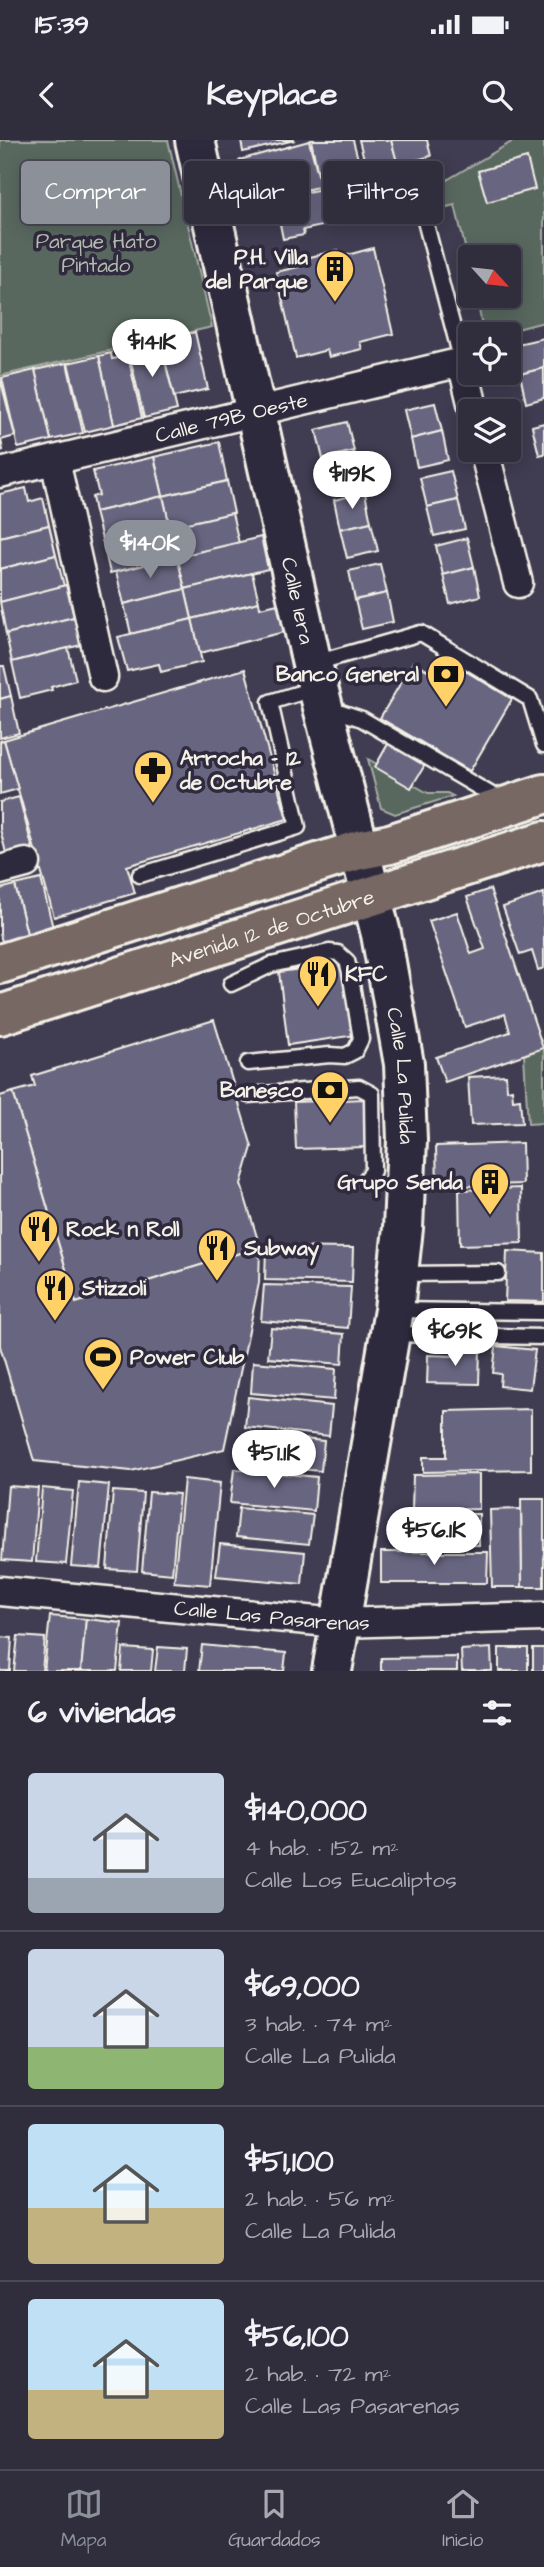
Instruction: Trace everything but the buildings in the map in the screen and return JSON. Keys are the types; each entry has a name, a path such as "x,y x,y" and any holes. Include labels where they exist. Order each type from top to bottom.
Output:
{"main road":[{"name":"Calle 1era","path":"195,140 317,686 371,897"},
{"path":"0,964 527,799"},
{"name":"Avenida 12 de Octubre","path":"0,1015 544,841"},
{"name":"Calle La Pulida","path":"331,1671 394,1306 403,1228 407,1140 404,1064 381,934 371,897"}],"street":[{"name":"Calle 79B Oeste","path":"0,473 458,363"},
{"path":"55,460 103,677"},
{"path":"487,462 518,583"},
{"name":"Calle Las Pasarenas","path":"0,1591 339,1623 544,1617"}],"lane":[{"path":"426,224 458,347"},
{"path":"140,875 298,827 270,702 317,686 421,634 530,699 544,745"},
{"path":"317,686 362,719 527,799"},
{"path":"231,984 271,965 329,951 338,953 346,961 350,972 360,1039 355,1051 345,1056 248,1063"},
{"path":"248,1095 359,1087 372,1094 373,1171 366,1179"},
{"path":"394,1306 498,1273"},
{"path":"394,1306 544,1312"},
{"path":"394,1306 544,1337"}],"green space":[{"name":"Parque Hato Pintado","path":"0,140 168,140 184,208 184,224 188,224 212,327 0,376"},
{"path":"515,140 544,140 544,322 521,328 521,322 481,322 479,308 522,308 522,245 465,245 455,205 443,208 443,182"},
{"path":"368,759 428,793 447,793 453,796 395,814 381,808"},
{"path":"544,1048 544,1123 528,1124 524,1055"}],"place":[{"name":"P.H. Villa del Parque","path":"335,303"},
{"name":"Banco General","path":"446,708"},
{"name":"Arrocha - 12 de Octubre","path":"153,804"},
{"name":"KFC","path":"318,1008"},
{"name":"Banesco","path":"330,1124"},
{"name":"Grupo Senda","path":"490,1216"},
{"name":"Rock n Roll","path":"39,1263"},
{"name":"Subway","path":"217,1282"},
{"name":"Stizzoli","path":"55,1322"},
{"name":"Power Club","path":"103,1391"}]}
